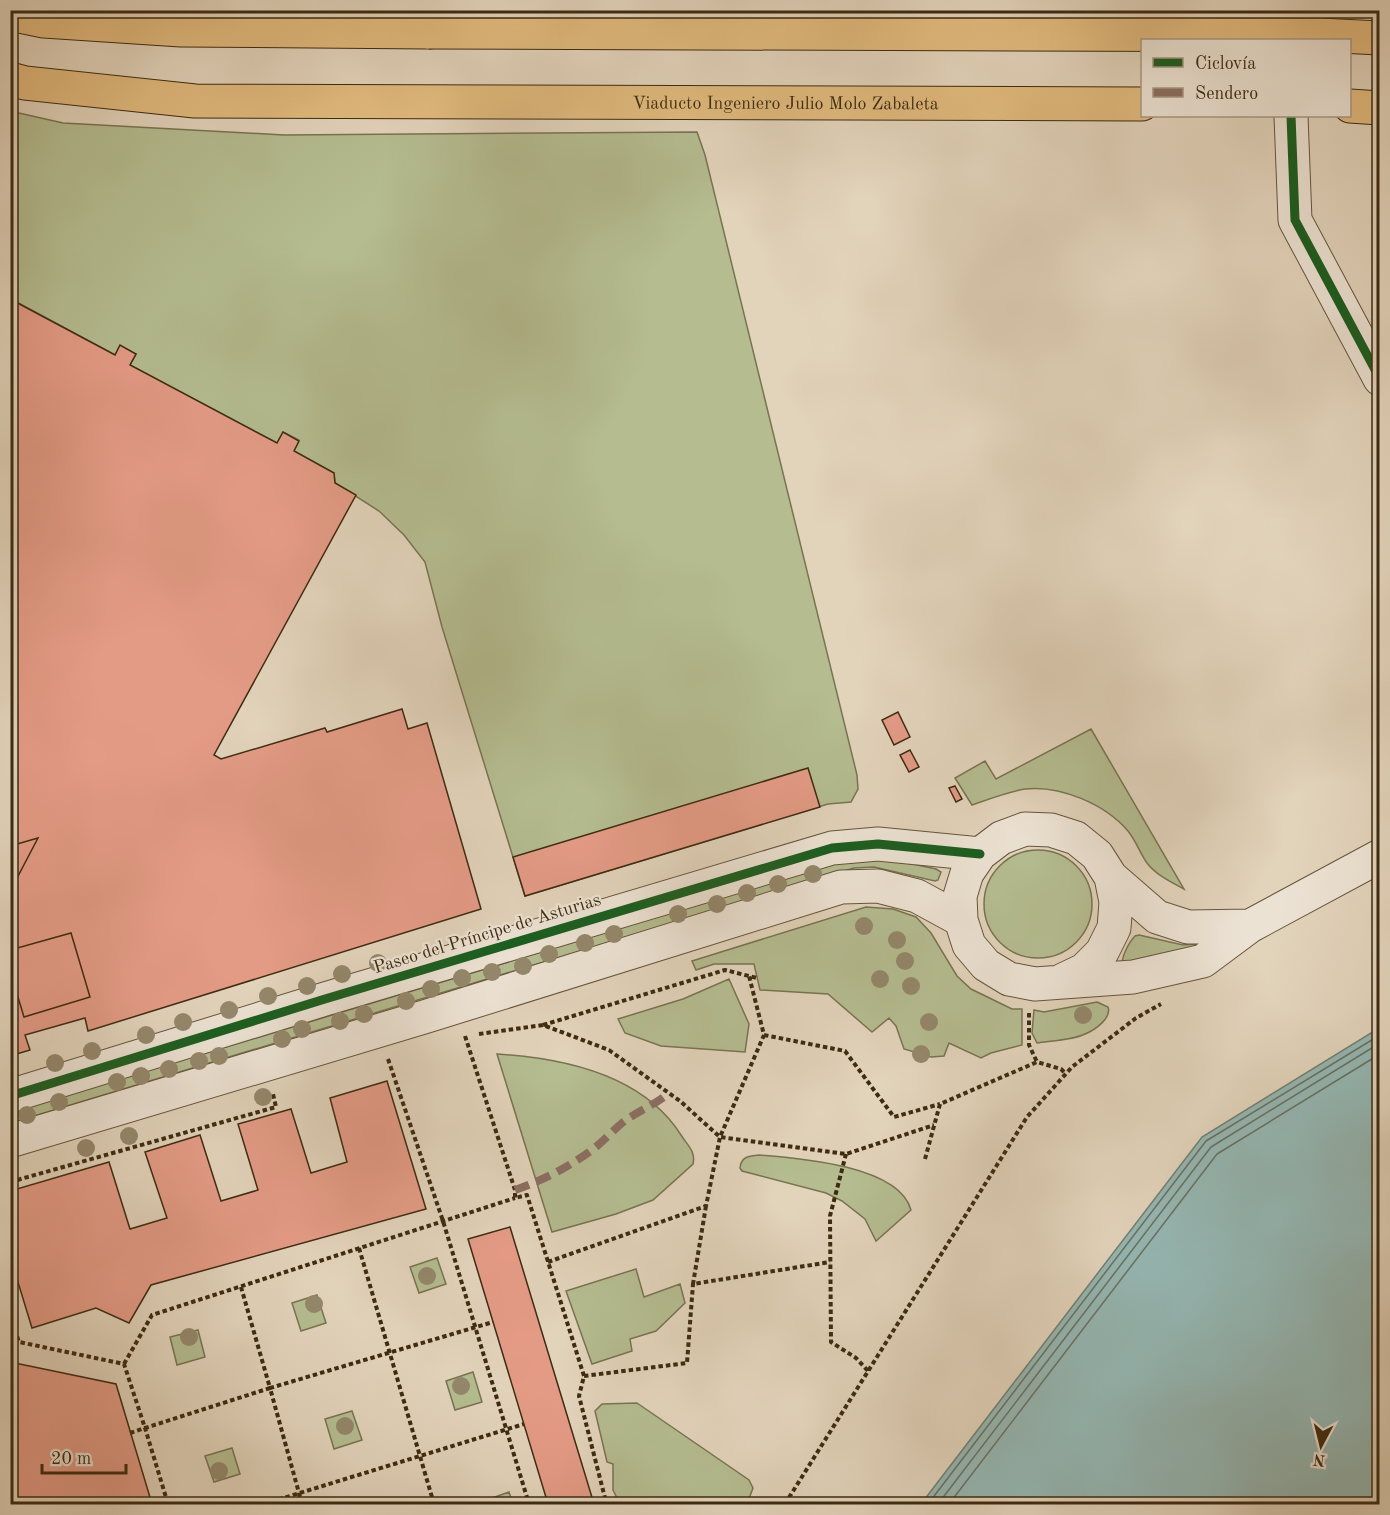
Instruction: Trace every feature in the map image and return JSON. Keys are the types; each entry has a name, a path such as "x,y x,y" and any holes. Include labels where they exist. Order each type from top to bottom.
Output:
{"highway":[{"path":"10,14 44,21 181,30 1380,38"},
{"name":"Viaducto Ingeniero Julio Molo Zabaleta","path":"10,79 25,83 195,101 1141,104"},
{"path":"1351,106 1380,108"}],"street":[{"path":"1284,10 1303,38"},
{"path":"1291,117 1295,220 1380,379"},
{"path":"1250,927 1188,927 1156,917 1111,877 1097,855 1076,838 1051,830 1025,829 1000,838 980,854 967,873 960,896 961,920 969,945 986,965 1009,979 1035,984 1133,977 1203,961 1250,927 1380,856"},
{"name":"Paseo del Príncipe de Asturias","path":"10,1096 324,999 832,848 878,844 980,854"},
{"path":"1061,981 1084,970 1102,951 1114,928 1116,902 1111,877"},
{"path":"10,1141 424,1017 841,887 878,886 917,896 961,920"}],"path":[{"path":"454,1040 465,1036 543,1025 725,970 757,978"},
{"path":"584,1376 687,1363 693,1284 720,1137 764,1035 749,976"},
{"path":"785,1504 1027,1117 1066,1074 1136,1017 1166,1001"},
{"path":"1023,1023 1028,1025"},
{"path":"543,1025 609,1050 680,1101 720,1137 846,1154 934,1125"},
{"path":"764,1035 845,1051 894,1117 940,1104 1037,1062 1061,1069 1066,1074"},
{"path":"465,1036 515,1190 515,1198"},
{"path":"378,1061 388,1058 443,1221 529,1504"},
{"path":"10,1182 276,1107 272,1091 282,1088"},
{"path":"925,1159 940,1104"},
{"path":"846,1154 830,1216 831,1342 856,1358 868,1371"},
{"path":"168,1504 124,1364 152,1315 527,1195 584,1376 579,1396 605,1498 609,1504"},
{"path":"548,1262 706,1206"},
{"path":"359,1248 434,1504"},
{"path":"693,1284 831,1262"},
{"path":"241,1287 302,1504"},
{"path":"10,1315 19,1342 124,1364"},
{"path":"130,1433 493,1322"},
{"path":"264,1504 524,1424"}],"green space":[{"path":"10,111 63,123 284,135 697,132 705,155 857,775 858,789 851,802 828,804 525,896 442,627 425,562 404,535 379,511 335,483 334,473 294,451 299,440 283,432 277,443 130,365 136,354 120,346 115,355 11,299 15,290 10,287"},
{"path":"1091,729 1184,889 1164,878 1151,867 1128,831 1118,821 1107,812 1081,798 1053,790 1025,789 972,805 955,778 985,761 996,779"},
{"path":"1038,850 1059,854 1077,865 1088,883 1092,904 1088,925 1077,943 1059,954 1038,958 1017,954 999,943 988,925 984,904 988,883 999,865 1017,854"},
{"path":"849,859 894,860 941,872 938,880 935,881 874,867 854,868 11,1123 11,1112"},
{"path":"866,907 893,909 916,917 931,933 957,976 971,989 1012,1009 1022,1009 1022,1045 981,1058 949,1043 944,1056 931,1057 904,1049 896,1026 889,1018 872,1032 828,994 760,990 754,964 714,964 696,970 692,961"},
{"path":"1135,936 1183,945 1209,943 1122,964 1128,945"},
{"path":"729,979 749,1024 745,1052 661,1046 625,1033 618,1019 683,999"},
{"path":"1097,1002 1108,1007 1109,1011 1102,1023 1093,1030 1075,1038 1037,1043 1032,1033 1034,1010 1044,1012"},
{"path":"497,1054 549,1060 575,1066 624,1084 665,1114 690,1148 694,1159 693,1164 653,1200 616,1214 552,1232"},
{"path":"759,1155 821,1162 868,1174 888,1183 903,1195 911,1210 876,1241 865,1219 842,1201 826,1193 742,1171 740,1168 744,1159"},
{"path":"437,1258 446,1284 419,1293 410,1267"},
{"path":"636,1269 644,1297 680,1284 685,1303 656,1331 630,1339 632,1351 592,1364 566,1291"},
{"path":"317,1295 326,1323 301,1331 292,1303"},
{"path":"198,1330 205,1357 177,1365 170,1337"},
{"path":"473,1372 482,1402 455,1410 446,1381"},
{"path":"637,1403 749,1480 753,1488 747,1504 620,1504 613,1490 613,1464 607,1462 595,1411 602,1404"},
{"path":"352,1411 362,1440 334,1449 325,1419"},
{"path":"232,1448 240,1474 214,1482 205,1456"},
{"path":"509,1492 513,1504 482,1504 481,1502"}],"water":[{"path":"1379,1028 1379,1504 921,1504 1202,1137"}],"building":[{"path":"10,299 115,355 120,345 136,354 130,365 277,443 283,432 299,441 294,451 334,473 335,483 356,495 214,755 221,759 325,728 327,732 402,709 408,729 427,723 481,909 88,1031 85,1018 25,1035 30,1050 10,1056"},
{"path":"898,712 910,737 894,745 882,720"},
{"path":"910,750 919,767 909,772 900,755"},
{"path":"808,768 820,807 525,896 513,857"},
{"path":"955,786 962,799 956,802 949,788"},
{"path":"38,838 17,878 10,875 10,846"},
{"path":"71,933 90,997 24,1017 10,971 10,950"},
{"path":"387,1081 426,1209 151,1285 129,1323 96,1308 32,1328 10,1256 10,1191 109,1162 130,1229 167,1218 145,1152 200,1135 221,1201 258,1190 238,1124 291,1109 311,1173 347,1162 330,1098"},
{"path":"510,1227 594,1504 548,1504 468,1239"},
{"path":"10,1362 116,1384 152,1504 17,1504 10,1482"}],"marked path":[{"path":"515,1190 568,1166 597,1146 625,1121 669,1093"}],"cycle path":[{"path":"1291,117 1295,220 1380,379"},
{"path":"10,1096 325,999 832,848 878,844 980,854"}]}
